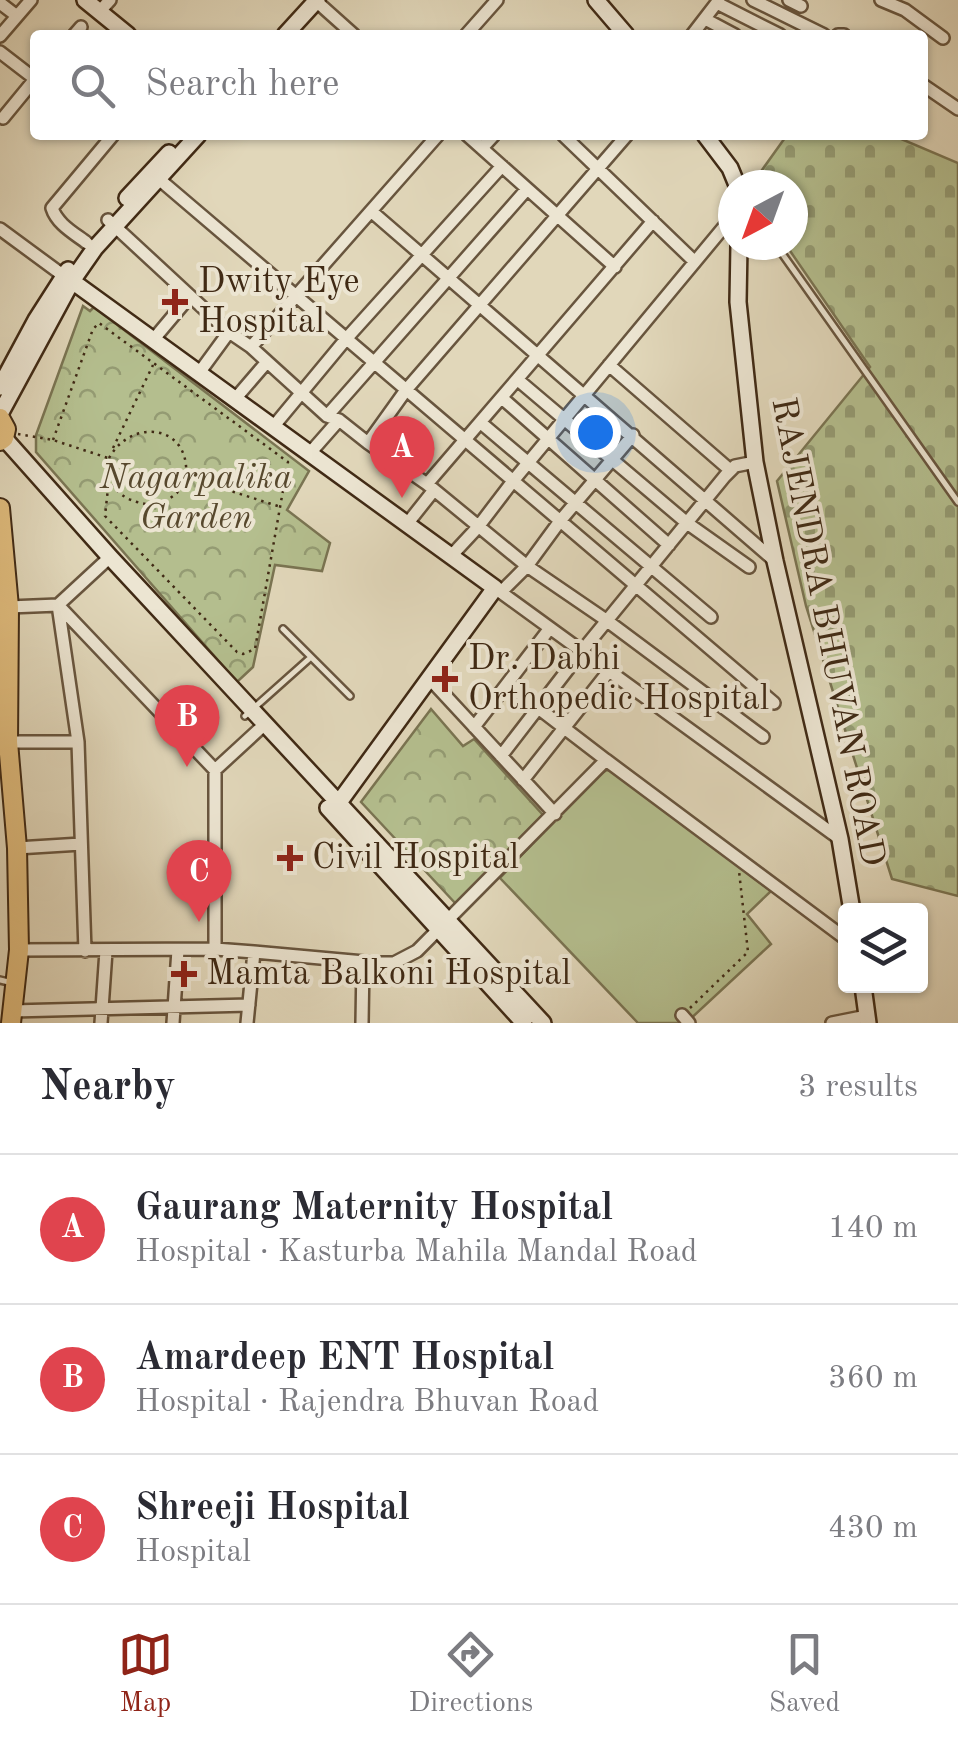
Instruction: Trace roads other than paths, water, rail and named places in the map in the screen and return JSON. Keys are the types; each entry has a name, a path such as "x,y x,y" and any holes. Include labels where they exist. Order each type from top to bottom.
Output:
{"main road":[{"path":"0,508 9,607 4,738 8,1019"},
{"path":"7,805 18,848 19,950 8,982"}],"street":[{"path":"0,36 31,0"},
{"path":"84,0 104,6 124,30"},
{"path":"470,30 497,0"},
{"path":"596,0 622,30"},
{"path":"753,0 814,30"},
{"path":"881,0 904,10 943,38"},
{"path":"290,30 317,1 349,30"},
{"path":"696,30 718,1 771,30"},
{"path":"0,2 17,16"},
{"path":"706,19 725,30"},
{"path":"0,52 30,75"},
{"path":"4,118 30,85"},
{"path":"928,88 958,109"},
{"path":"87,243 59,222 52,208 109,140"},
{"path":"155,176 182,140"},
{"path":"0,388 87,243 193,140"},
{"path":"251,347 434,140"},
{"path":"473,140 615,266"},
{"path":"482,148 489,140"},
{"path":"568,140 696,262"},
{"path":"368,444 406,390 623,140"},
{"path":"710,140 731,170"},
{"path":"273,426 346,338 502,166"},
{"path":"155,176 774,703"},
{"path":"310,454 374,362 527,188"},
{"path":"371,211 538,357 634,434 774,561"},
{"path":"112,222 68,278 2,429 107,560 508,995 542,1023"},
{"path":"112,222 301,394 431,487 527,566 763,737"},
{"path":"407,524 465,440 654,222"},
{"path":"0,229 840,839"},
{"path":"450,556 718,235"},
{"name":"RAJENDRA BHUVAN ROAD","path":"739,260 738,302 755,462 774,561 840,839 851,903"},
{"path":"153,340 190,296"},
{"path":"199,373 229,332"},
{"path":"235,400 266,363"},
{"path":"609,366 730,470"},
{"path":"518,380 687,523 749,566"},
{"path":"502,398 669,545"},
{"path":"481,423 711,618"},
{"path":"335,808 428,678 498,590 527,566 634,434"},
{"path":"501,756 606,620 730,470 755,462"},
{"path":"9,607 58,605 107,560"},
{"path":"58,605 78,742 84,952"},
{"path":"58,605 215,770 215,949"},
{"path":"474,728 550,628"},
{"path":"523,780 609,671"},
{"path":"428,678 556,814"},
{"path":"506,684 838,933"},
{"path":"215,770 262,728"},
{"path":"4,738 78,742"},
{"path":"19,950 215,949 394,963 418,950 606,760"},
{"path":"18,848 81,844"},
{"path":"173,1023 178,950"},
{"path":"101,1023 106,951"},
{"path":"247,1023 254,952"},
{"path":"362,962 362,1023"},
{"path":"832,1023 868,1019 863,993"},
{"path":"508,995 524,1023"},
{"path":"8,1019 102,1008 249,1004"}],"lane":[{"path":"787,260 958,502"},
{"path":"283,628 350,696"},
{"path":"248,713 310,657"}],"place":[{"name":"Dwity Eye Hospital","path":"175,302"},
{"name":"Gaurang Maternity Hospital","path":"402,498"},
{"name":"Dr. Dabhi Orthopedic Hospital","path":"445,679"},
{"name":"Amardeep ENT Hospital","path":"187,767"},
{"name":"Civil Hospital","path":"290,858"},
{"name":"Shreeji Hospital","path":"199,922"},
{"name":"Mamta Balkoni Hospital","path":"184,974"}],"park label":[{"name":"Nagarpalika Garden","path":"196,498"}]}
